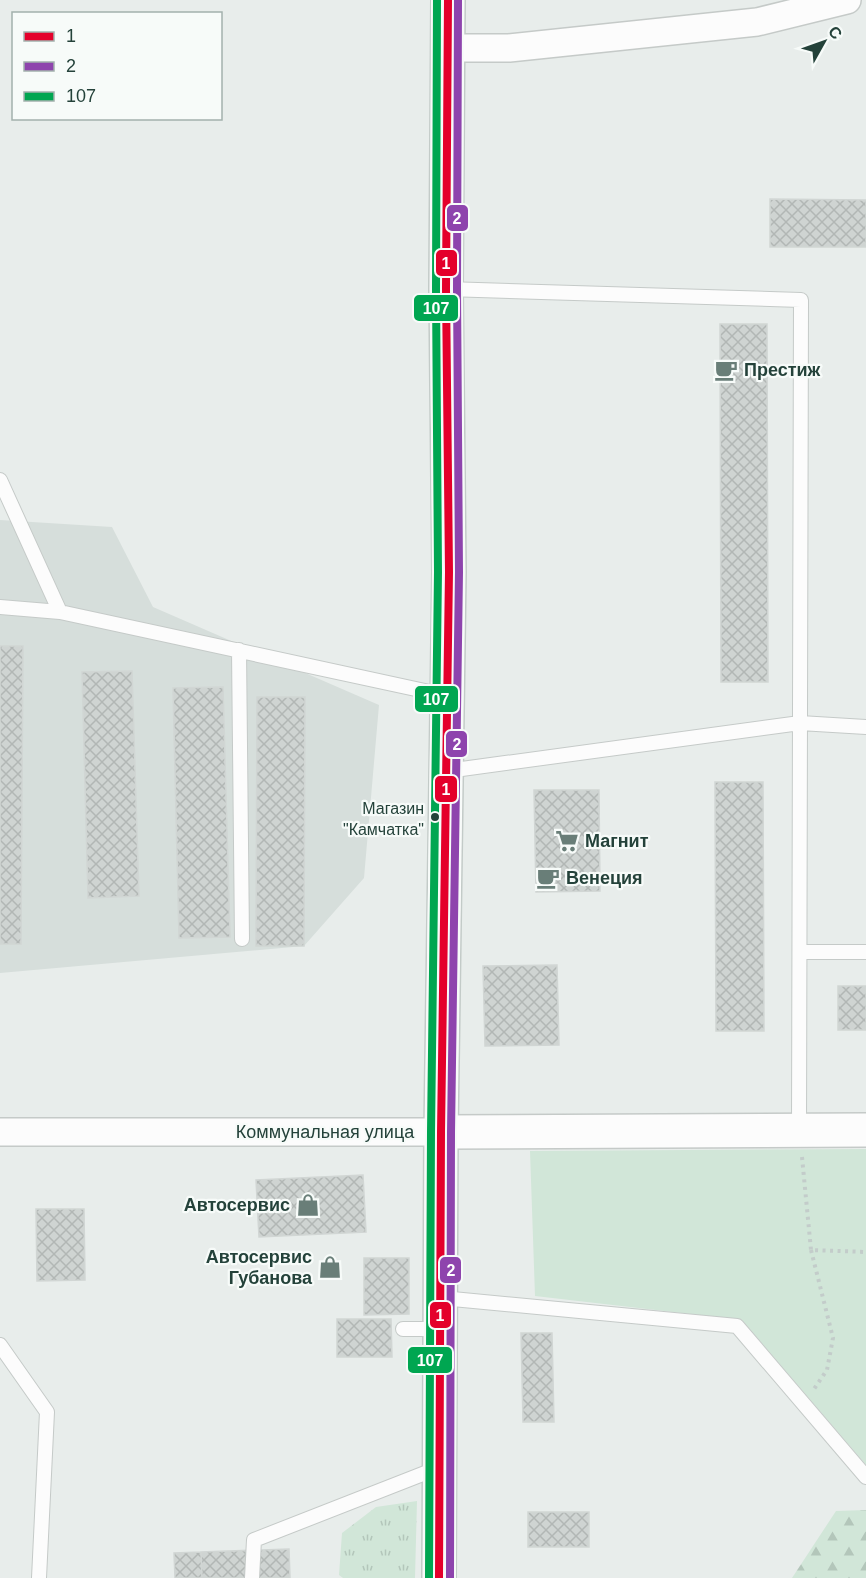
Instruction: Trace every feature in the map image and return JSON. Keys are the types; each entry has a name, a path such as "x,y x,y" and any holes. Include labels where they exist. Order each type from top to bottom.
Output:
{"main road":[{"path":"439,1578 438,1468 442,1313 441,1132 449,572 446,289 448,0"},
{"name":"Коммунальная улица","path":"441,1132 866,1130"}],"street":[{"path":"447,48 509,48 757,22 847,0"},
{"name":"Коммунальная улица","path":"0,1132 441,1132"}],"lane":[{"path":"446,289 801,300 799,1131"},
{"path":"0,480 60,612"},
{"path":"0,607 60,612 448,696"},
{"path":"239,650 242,939"},
{"path":"447,771 800,723 866,727"},
{"path":"800,952 866,952"},
{"path":"403,1329 442,1313 737,1326 866,1477"},
{"path":"0,1345 47,1412 39,1578"},
{"path":"252,1578 254,1540 438,1468"}],"path":[{"path":"799,1131 811,1250 833,1338 827,1370 804,1404"},
{"path":"811,1250 866,1252"}],"shaded area":[{"path":"0,520 112,527 153,607 379,705 364,878 304,946 0,973"}],"green space":[{"path":"866,1149 866,1465 742,1320 535,1296 530,1151"},
{"path":"417,1501 415,1578 343,1578 339,1575 342,1533 376,1507"},
{"path":"866,1510 866,1578 792,1578 836,1511"}],"building":[{"path":"770,199 866,200 866,247 770,247"},
{"path":"720,324 767,324 768,682 721,682"},
{"path":"0,646 23,646 21,944 0,944"},
{"path":"132,671 139,896 88,898 82,672"},
{"path":"223,687 230,937 179,938 173,688"},
{"path":"257,697 305,697 304,946 256,946"},
{"path":"715,782 763,782 764,1031 716,1031"},
{"name":"Магнит","path":"534,790 599,790 600,891 536,892"},
{"path":"557,965 559,1045 485,1046 483,966"},
{"path":"838,986 866,986 866,1030 838,1030"},
{"path":"363,1175 366,1232 259,1237 256,1180"},
{"path":"36,1209 84,1209 85,1280 37,1281"},
{"path":"364,1258 409,1258 409,1314 364,1315"},
{"path":"337,1319 391,1319 392,1357 337,1357"},
{"path":"521,1333 552,1333 554,1422 523,1422"},
{"path":"528,1512 589,1512 589,1547 528,1547"},
{"path":"289,1549 290,1578 202,1578 201,1552"},
{"path":"201,1552 202,1578 175,1578 174,1553"}],"transit line":[{"name":"107","path":"429,1578 431,1132 438,572 437,0"},
{"name":"1","path":"439,1578 441,1132 449,572 446,289 448,0"},
{"name":"2","path":"450,1578 451,1132 459,572 458,0"}],"place":[{"name":"Престиж","path":"726,370"},
{"name":"Магазин \"Камчатка\"","path":"435,817"},
{"name":"Магнит","path":"567,841"},
{"name":"Венеция","path":"548,878"},
{"name":"Автосервис","path":"308,1205"},
{"name":"Автосервис Губанова","path":"330,1267"}]}
